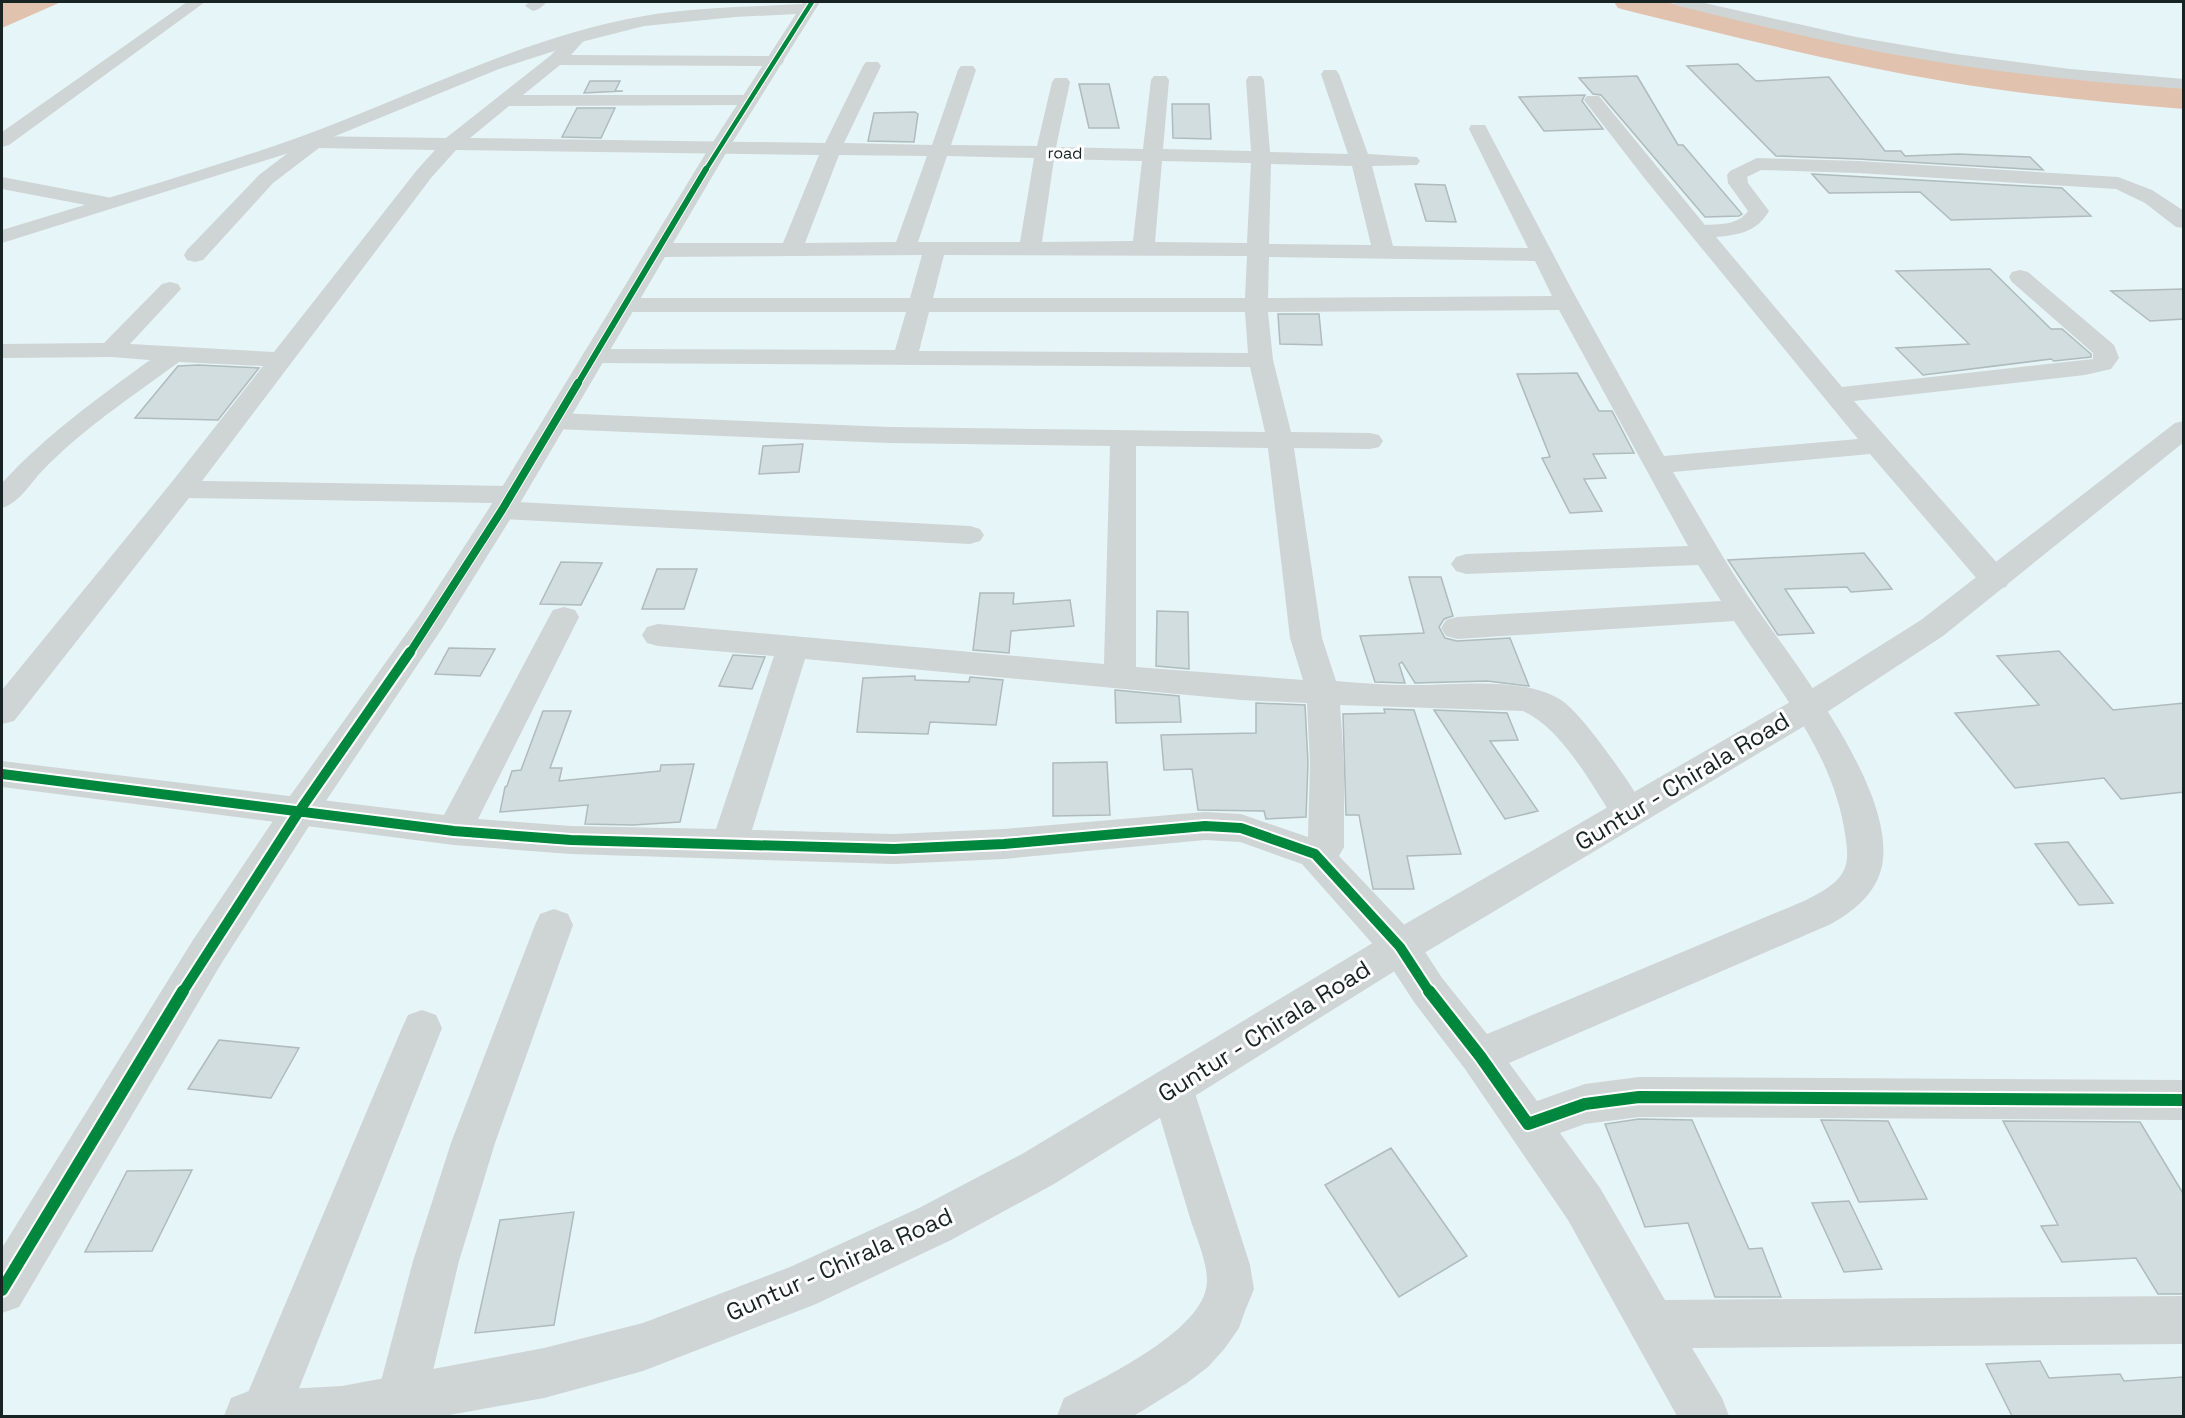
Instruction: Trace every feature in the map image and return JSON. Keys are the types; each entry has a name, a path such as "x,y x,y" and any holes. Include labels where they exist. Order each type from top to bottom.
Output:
{"street":[{"path":"2,141 64,94 197,2"},
{"path":"1681,2 1879,46 1932,55 2079,75 2184,84"},
{"path":"2,237 308,142 493,65 579,37 644,21 810,5"},
{"path":"2,1290 207,952 298,813 432,620 556,421 719,148 810,5"},
{"path":"2,712 181,489 369,245 451,144 556,60 579,37"},
{"path":"556,60 775,61"},
{"path":"792,248 831,150 872,66"},
{"path":"905,249 967,70"},
{"path":"1330,74 1342,115 1360,160 1384,252"},
{"path":"1143,248 1160,80"},
{"path":"1255,80 1261,158 1256,250 1256,305 1261,360 1280,441 1306,638 1323,692 1327,763 1326,847 1315,854"},
{"path":"1030,249 1045,153 1061,82"},
{"path":"505,101 750,100"},
{"path":"1593,100 1877,445 1995,580"},
{"path":"1478,129 1566,303 1707,555 1809,706 1850,782 1860,817 1865,859 1858,883 1835,903 1796,923 1480,1056"},
{"path":"195,255 266,179 308,142"},
{"name":"road","path":"308,142 938,151 1410,161"},
{"path":"1701,232 1743,226 1756,220 1759,211 1738,183 1737,175 1757,164 2118,183 2137,188 2150,195 2184,222"},
{"path":"2,183 107,203"},
{"path":"658,249 1143,248 1541,255"},
{"path":"904,357 935,249"},
{"path":"1836,395 2085,368 2102,364 2107,358 2105,350 2020,277"},
{"path":"111,350 170,289"},
{"path":"625,305 1566,303"},
{"path":"2,351 111,350 282,360"},
{"path":"2,499 34,464 103,404 174,354"},
{"path":"594,356 1261,360"},
{"path":"556,421 888,435 1370,441"},
{"name":"Guntur - Chirala Road","path":"256,1416 342,1411 544,1373 643,1347 799,1287 945,1219 1038,1169 1400,947 1809,706 1932,628 2184,429"},
{"path":"1120,677 1123,439"},
{"path":"1657,465 1877,445"},
{"path":"2,463 34,464"},
{"path":"181,489 506,502 970,536"},
{"path":"1466,564 1707,555"},
{"path":"1457,628 1744,610"},
{"path":"454,831 564,617"},
{"path":"658,635 1120,677 1407,697 1509,697 1529,700 1550,709 1569,727 1629,812"},
{"path":"729,845 792,647"},
{"path":"2,774 298,813 454,831 571,840 894,849 1004,844 1204,826 1241,828 1315,854 1400,947 1428,990 1480,1056 1584,1204 1704,1416"},
{"path":"401,1400 436,1261 473,1143 554,925"},
{"path":"256,1416 422,1028"},
{"path":"1082,1416 1118,1398 1181,1358 1216,1324 1230,1288 1224,1251 1172,1087"},
{"path":"1528,1124 1585,1104 1639,1097 2184,1101"},
{"path":"1653,1324 2184,1320"}],"shaded area":[{"path":"2,2 61,2 2,28"}],"building":[{"path":"1738,64 1756,81 1829,77 1885,151 1901,151 1905,156 1958,154 2030,157 2043,170 1776,156 1687,66"},
{"path":"1637,76 1678,145 1683,145 1742,214 1705,217 1601,95 1593,94 1579,78"},
{"path":"590,81 620,81 615,91 623,91 584,93"},
{"path":"1079,84 1109,84 1119,128 1089,128"},
{"path":"1585,95 1582,101 1603,129 1544,131 1519,97"},
{"path":"1172,104 1209,104 1211,139 1173,138"},
{"path":"577,108 615,108 601,138 562,137"},
{"path":"915,112 918,114 914,142 868,141 874,113"},
{"path":"1812,174 2062,188 2091,216 1951,220 1920,192 1829,193"},
{"path":"1415,184 1445,185 1456,222 1426,221"},
{"path":"1990,269 2051,329 2062,329 2091,354 2091,357 2054,361 2051,359 1923,375 1896,348 1969,344 1896,271"},
{"path":"2184,289 2184,319 2150,321 2111,291"},
{"path":"1278,314 1319,314 1322,345 1280,344"},
{"path":"178,366 259,368 218,420 135,418"},
{"path":"1577,373 1599,411 1612,411 1634,453 1593,454 1606,478 1584,479 1602,511 1570,513 1542,458 1550,457 1517,374"},
{"path":"803,444 799,472 759,474 763,446"},
{"path":"1864,553 1892,589 1851,592 1847,587 1785,589 1814,633 1778,635 1728,560"},
{"path":"561,562 602,563 581,605 540,604"},
{"path":"657,569 697,569 684,609 642,609"},
{"path":"1409,577 1441,577 1453,616 1444,619 1439,627 1445,638 1457,641 1510,638 1529,686 1487,681 1415,683 1402,662 1399,664 1405,683 1375,682 1360,636 1424,633"},
{"path":"980,593 1014,593 1013,604 1070,600 1074,626 1011,631 1009,653 973,650"},
{"path":"1157,611 1188,612 1189,669 1156,666"},
{"path":"449,648 495,649 480,676 435,674"},
{"path":"2059,651 2113,710 2184,703 2184,792 2121,799 2104,778 2015,788 1955,713 2039,705 1997,656"},
{"path":"733,655 765,657 752,689 719,686"},
{"path":"915,676 915,680 969,682 970,677 1003,680 996,725 930,722 928,734 857,732 863,678"},
{"path":"1115,690 1179,696 1181,722 1116,723"},
{"path":"1256,703 1305,705 1308,763 1306,817 1266,819 1264,811 1198,810 1192,769 1164,770 1161,735 1256,733"},
{"path":"1384,709 1414,710 1461,854 1407,856 1414,889 1373,889 1359,815 1346,815 1343,714 1385,713"},
{"path":"1434,710 1507,713 1518,740 1490,741 1538,811 1505,819"},
{"path":"543,711 571,711 550,768 562,768 559,781 660,771 661,765 694,764 680,822 633,825 585,824 588,805 500,812 505,787 512,771 521,770"},
{"path":"1107,762 1110,815 1053,816 1053,763"},
{"path":"2068,842 2113,903 2079,905 2035,844"},
{"path":"219,1040 299,1048 271,1098 188,1089"},
{"path":"1639,1119 1692,1120 1749,1249 1762,1248 1781,1297 1715,1297 1688,1223 1645,1227 1605,1124"},
{"path":"1821,1120 1888,1121 1927,1199 1859,1202"},
{"path":"2003,1121 2140,1122 2184,1195 2184,1294 2158,1294 2136,1258 2062,1262 2041,1226 2058,1225"},
{"path":"1391,1148 1467,1256 1399,1297 1325,1185"},
{"path":"192,1170 152,1251 85,1252 127,1171"},
{"path":"1849,1201 1882,1269 1844,1272 1812,1203"},
{"path":"574,1212 554,1325 475,1333 500,1220"},
{"path":"2040,1361 2049,1378 2120,1374 2124,1381 2184,1377 2184,1416 2012,1416 1986,1364"}],"waterway":[{"path":"1629,2 1828,49 1949,72 2095,91 2184,99"}],"cycle path":[{"path":"2,1290 207,952 298,813 432,620 502,510 719,148 812,2"},
{"path":"2,774 454,831 571,840 894,849 1004,844 1205,826 1241,828 1315,854 1400,947 1428,990 1480,1056 1528,1124 1585,1104 1639,1097 2184,1100"}]}
